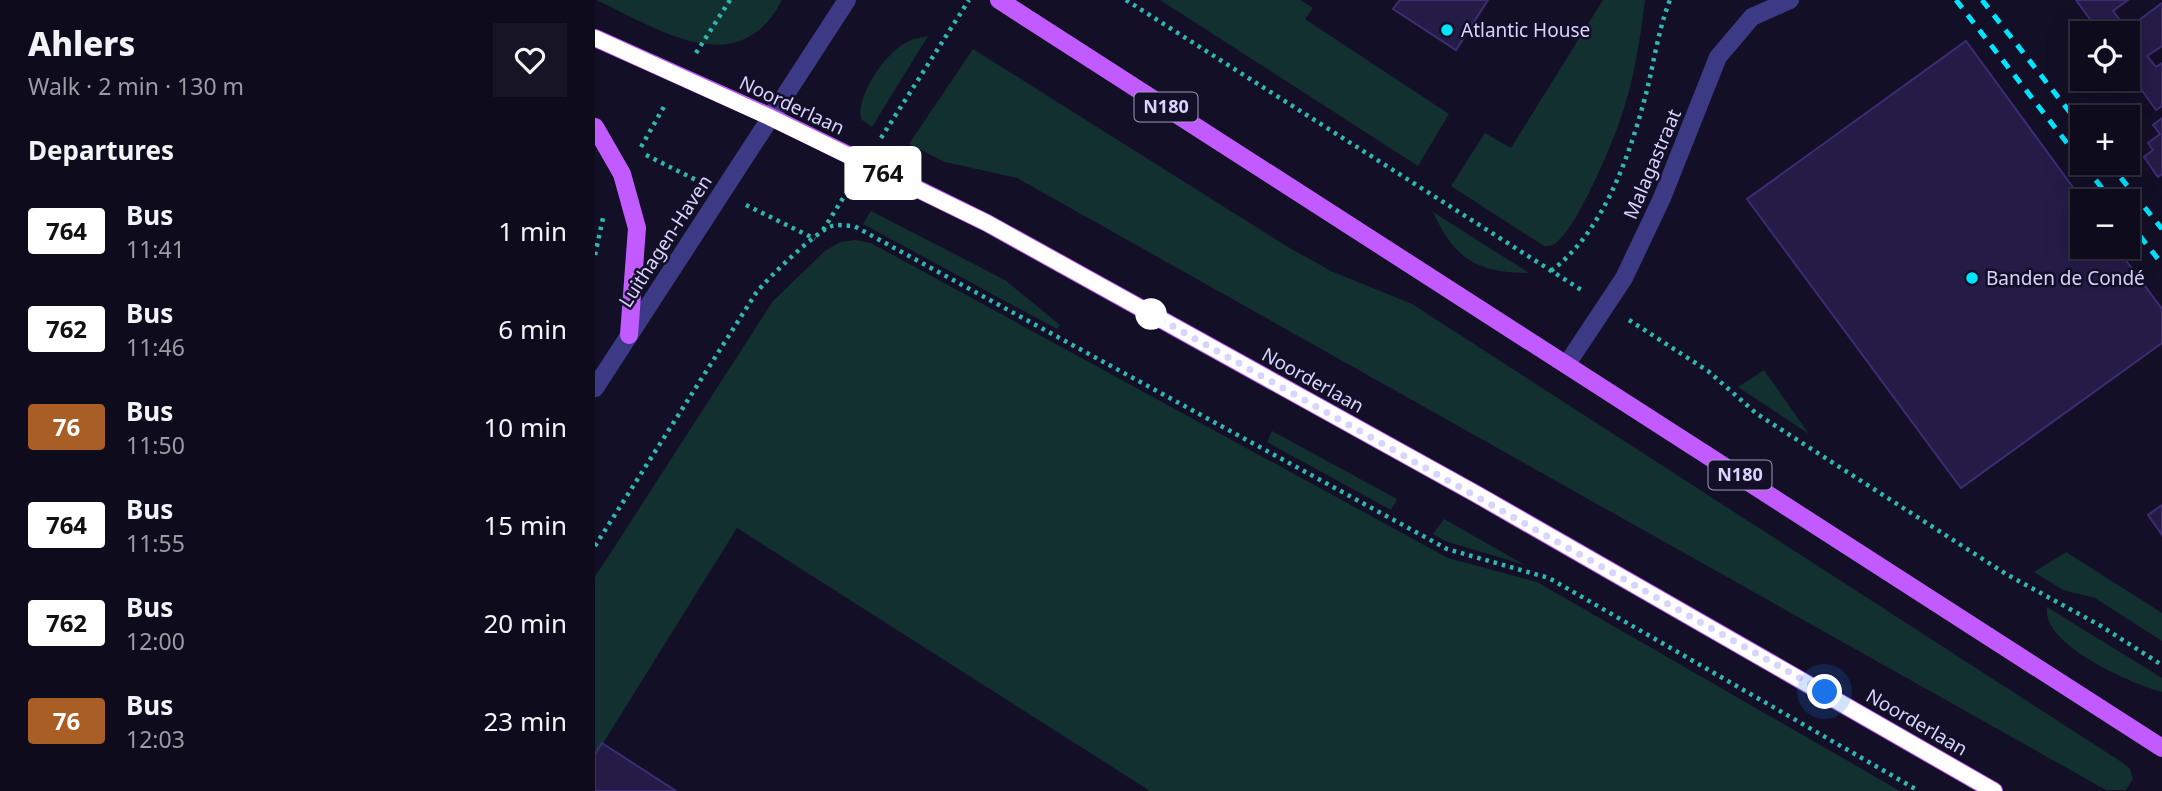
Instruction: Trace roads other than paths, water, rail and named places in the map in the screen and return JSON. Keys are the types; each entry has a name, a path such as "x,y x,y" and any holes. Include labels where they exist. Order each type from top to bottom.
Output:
{"main road":[{"name":"N180","path":"999,0 2162,748"},
{"name":"Noorderlaan","path":"595,38 769,117 987,223 1478,495 1994,791"},
{"path":"595,127 622,174 637,228 629,335"}],"street":[{"name":"Luithagen-Haven","path":"595,388 847,0"},
{"name":"Malagastraat","path":"1567,364 1625,278 1663,198 1718,57 1752,17 1790,0"}],"railway":[{"path":"1956,0 2103,189"},
{"path":"1982,0 2070,112"},
{"path":"2119,175 2162,229"},
{"path":"2140,236 2162,264"}],"place":[{"name":"Atlantic House","path":"1447,30"},
{"name":"Banden de Condé","path":"1972,278"}]}
